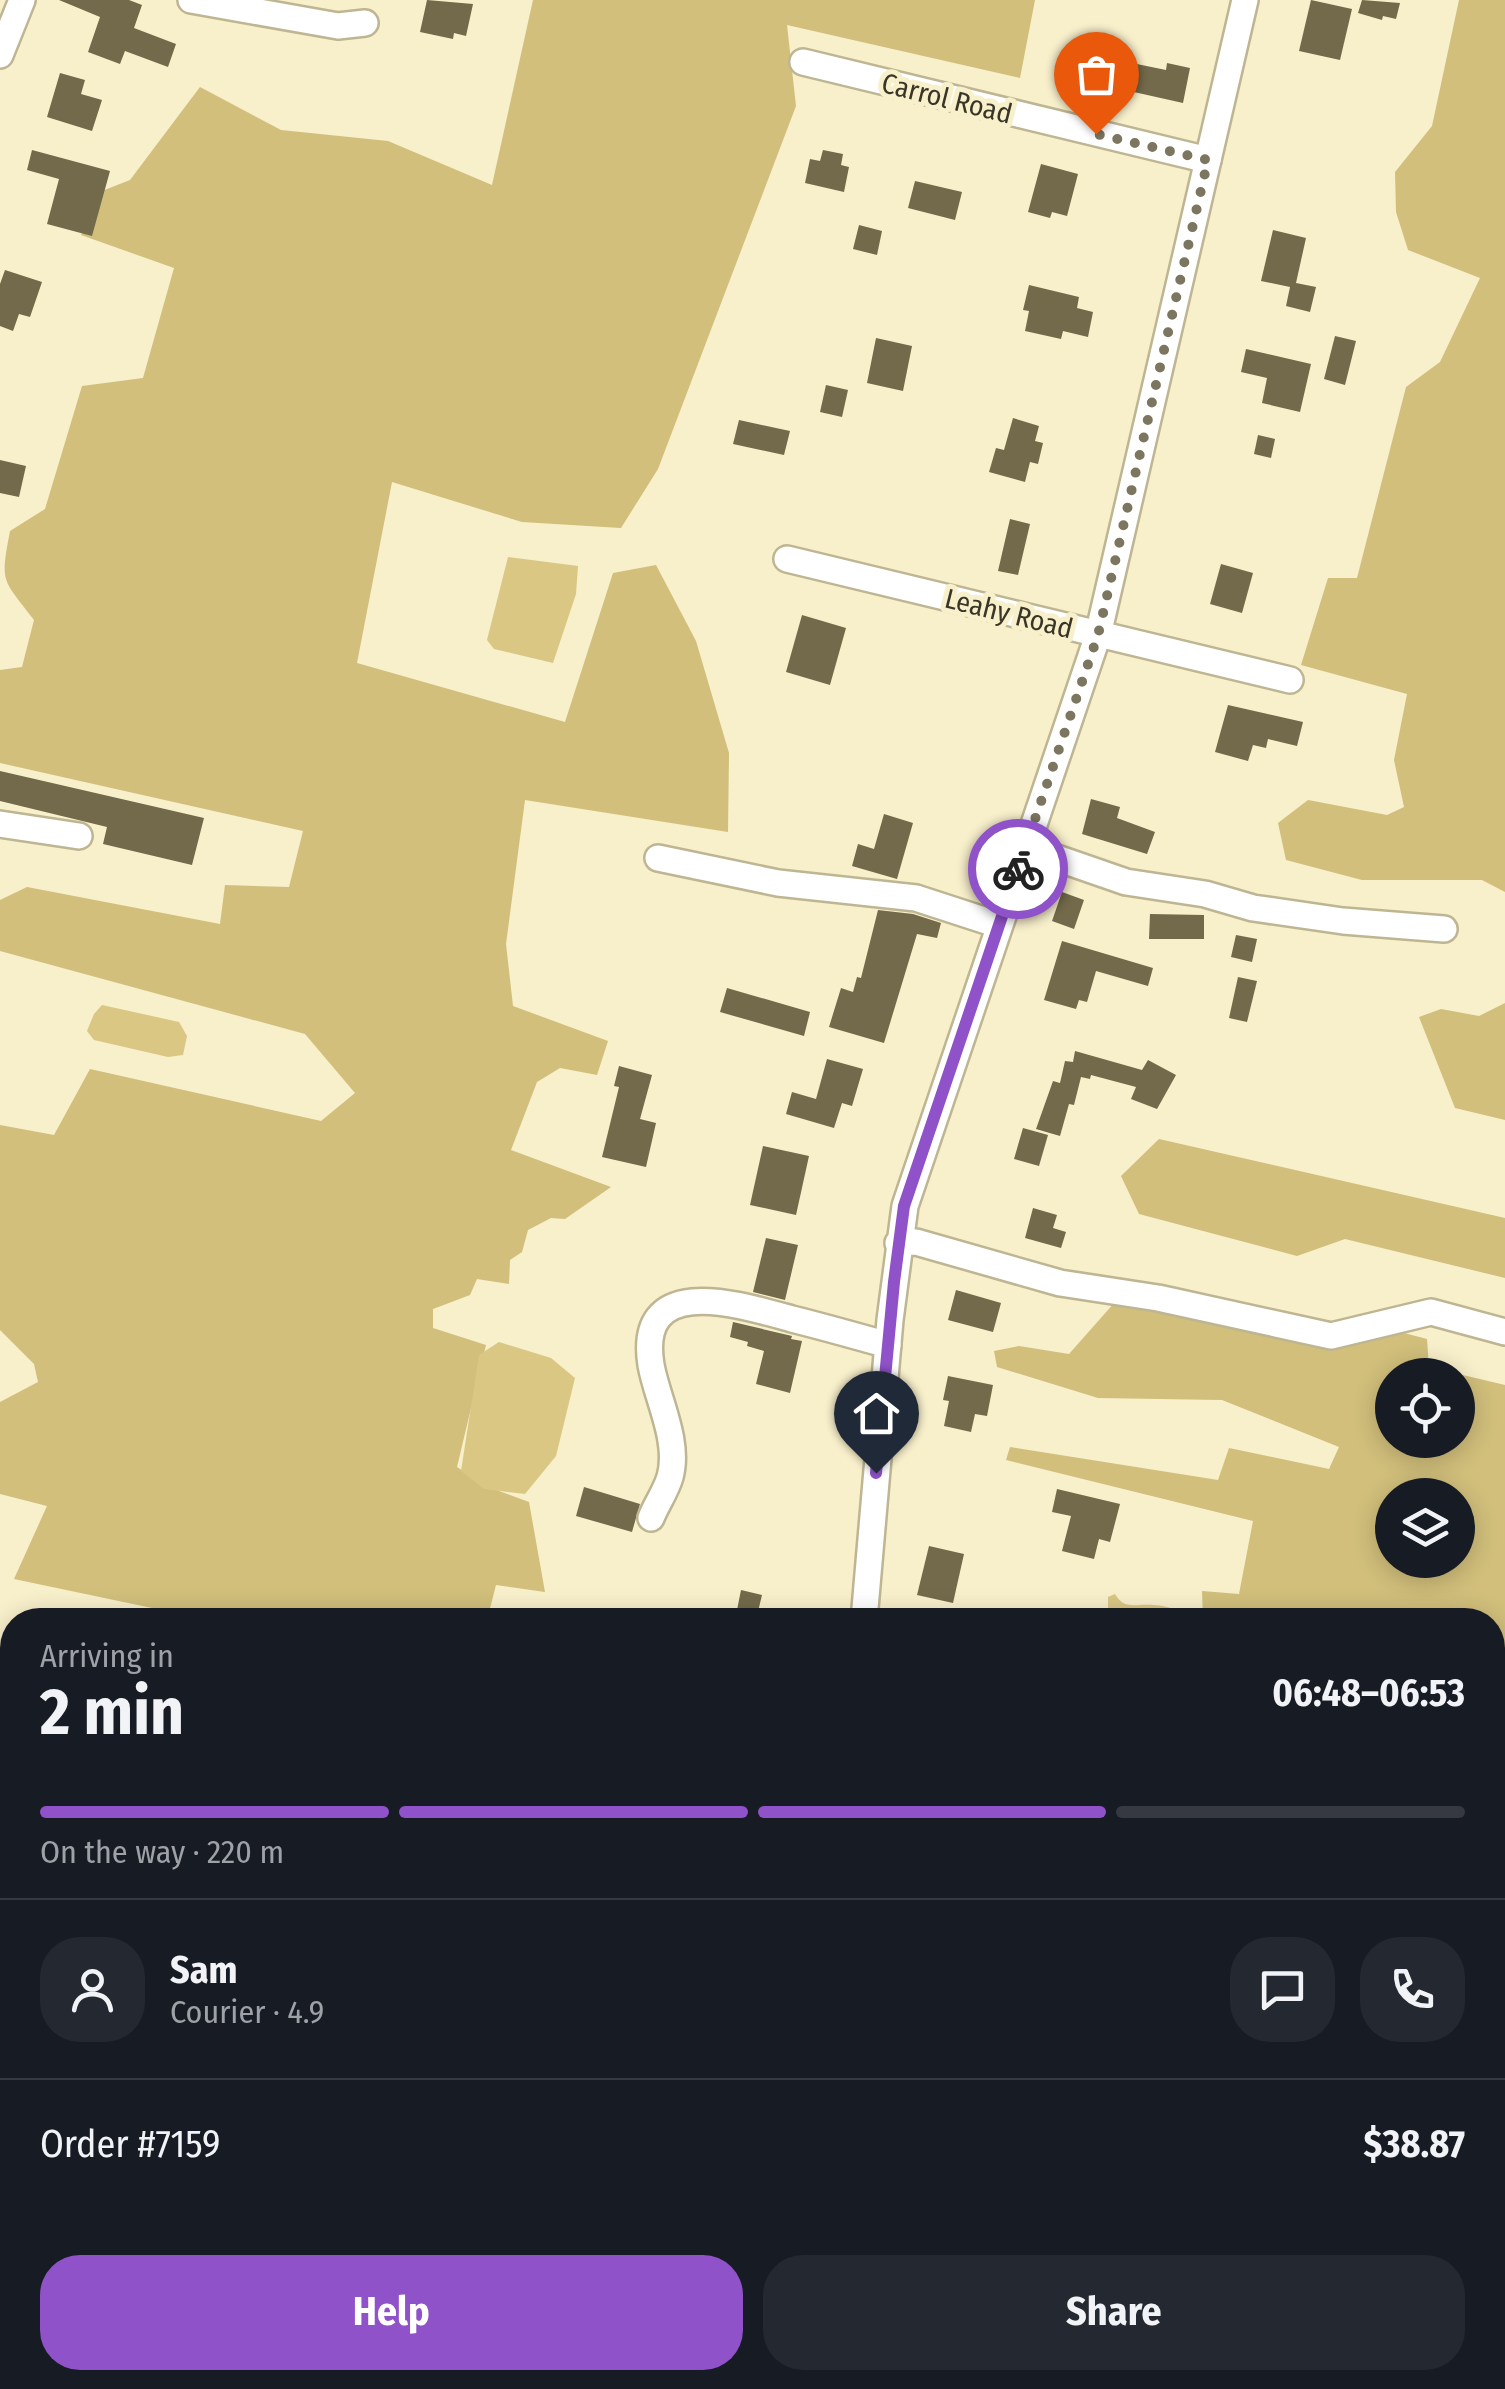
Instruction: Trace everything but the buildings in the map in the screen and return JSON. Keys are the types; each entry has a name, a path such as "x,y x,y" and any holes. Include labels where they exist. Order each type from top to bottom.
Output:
{"street":[{"path":"0,55 22,0"},
{"path":"191,0 338,26 365,22"},
{"path":"865,1608 898,1243 907,1195 1098,635 1246,0"},
{"name":"Carrol Road","path":"803,62 1208,160"},
{"name":"Leahy Road","path":"786,558 1290,680"},
{"path":"0,824 79,836"},
{"path":"1026,847 1126,882 1205,894 1253,908 1343,921 1444,929"},
{"path":"658,858 778,882 916,898 999,924"},
{"path":"898,1243 916,1242 1060,1283 1158,1298 1331,1336 1431,1312 1505,1332"},
{"path":"651,1518 670,1477 668,1431 651,1366 649,1342 653,1326 663,1312 678,1303 731,1302 888,1345"}],"shaded area":[{"path":"533,0 1035,0 1020,78 787,25 796,106 658,469 621,528 522,522 392,482 357,663 565,722 613,573 656,565 696,641 729,753 728,832 525,800 506,944 513,1006 608,1041 597,1075 560,1068 537,1082 511,1150 611,1187 565,1219 551,1218 528,1230 522,1252 510,1260 509,1284 477,1279 470,1295 433,1309 433,1328 486,1345 457,1467 488,1487 529,1502 545,1592 496,1585 490,1608 152,1608 14,1579 47,1506 0,1494 0,1402 38,1382 34,1364 0,1330 0,1125 54,1135 90,1069 321,1121 355,1093 305,1034 0,951 0,900 27,887 220,924 225,885 289,887 303,831 0,763 0,670 22,667 34,620 6,580 10,531 45,509 82,386 143,378 174,268 81,235 102,191 130,180 200,87 281,130 388,141 492,185"},
{"path":"1459,0 1505,0 1505,892 1482,880 1362,880 1286,860 1278,823 1308,800 1387,815 1404,807 1394,760 1407,694 1301,665 1328,578 1357,578 1406,387 1440,362 1480,278 1408,250 1396,212 1395,172 1432,126"},
{"path":"508,557 578,566 576,594 553,663 494,649 487,640"},
{"path":"1505,1003 1505,1120 1455,1108 1419,1017 1441,1009 1479,1016"},
{"path":"102,1005 179,1022 187,1036 183,1055 168,1057 94,1040 87,1031"},
{"path":"1159,1139 1505,1218 1505,1278 1345,1239 1297,1256 1139,1214 1121,1176"},
{"path":"1115,1302 1333,1349 1404,1333 1427,1339 1428,1358 1375,1358 1375,1458 1475,1458 1475,1378 1505,1385 1505,1608 1203,1608 1202,1591 1239,1594 1253,1521 1006,1460 1010,1447 1218,1480 1229,1448 1329,1469 1339,1447 1222,1400 1098,1398 997,1367 994,1351 1019,1346 1069,1354"},
{"path":"499,1342 551,1358 575,1378 556,1456 525,1494 484,1489 461,1471 479,1355"},
{"path":"1115,1594 1127,1604 1170,1608 1108,1608 1108,1597"}],"way so far":[{"path":"1018,869 1098,635 1208,160 1096,134"}],"route":[{"path":"876,1473 904,1206 1018,869"}]}
